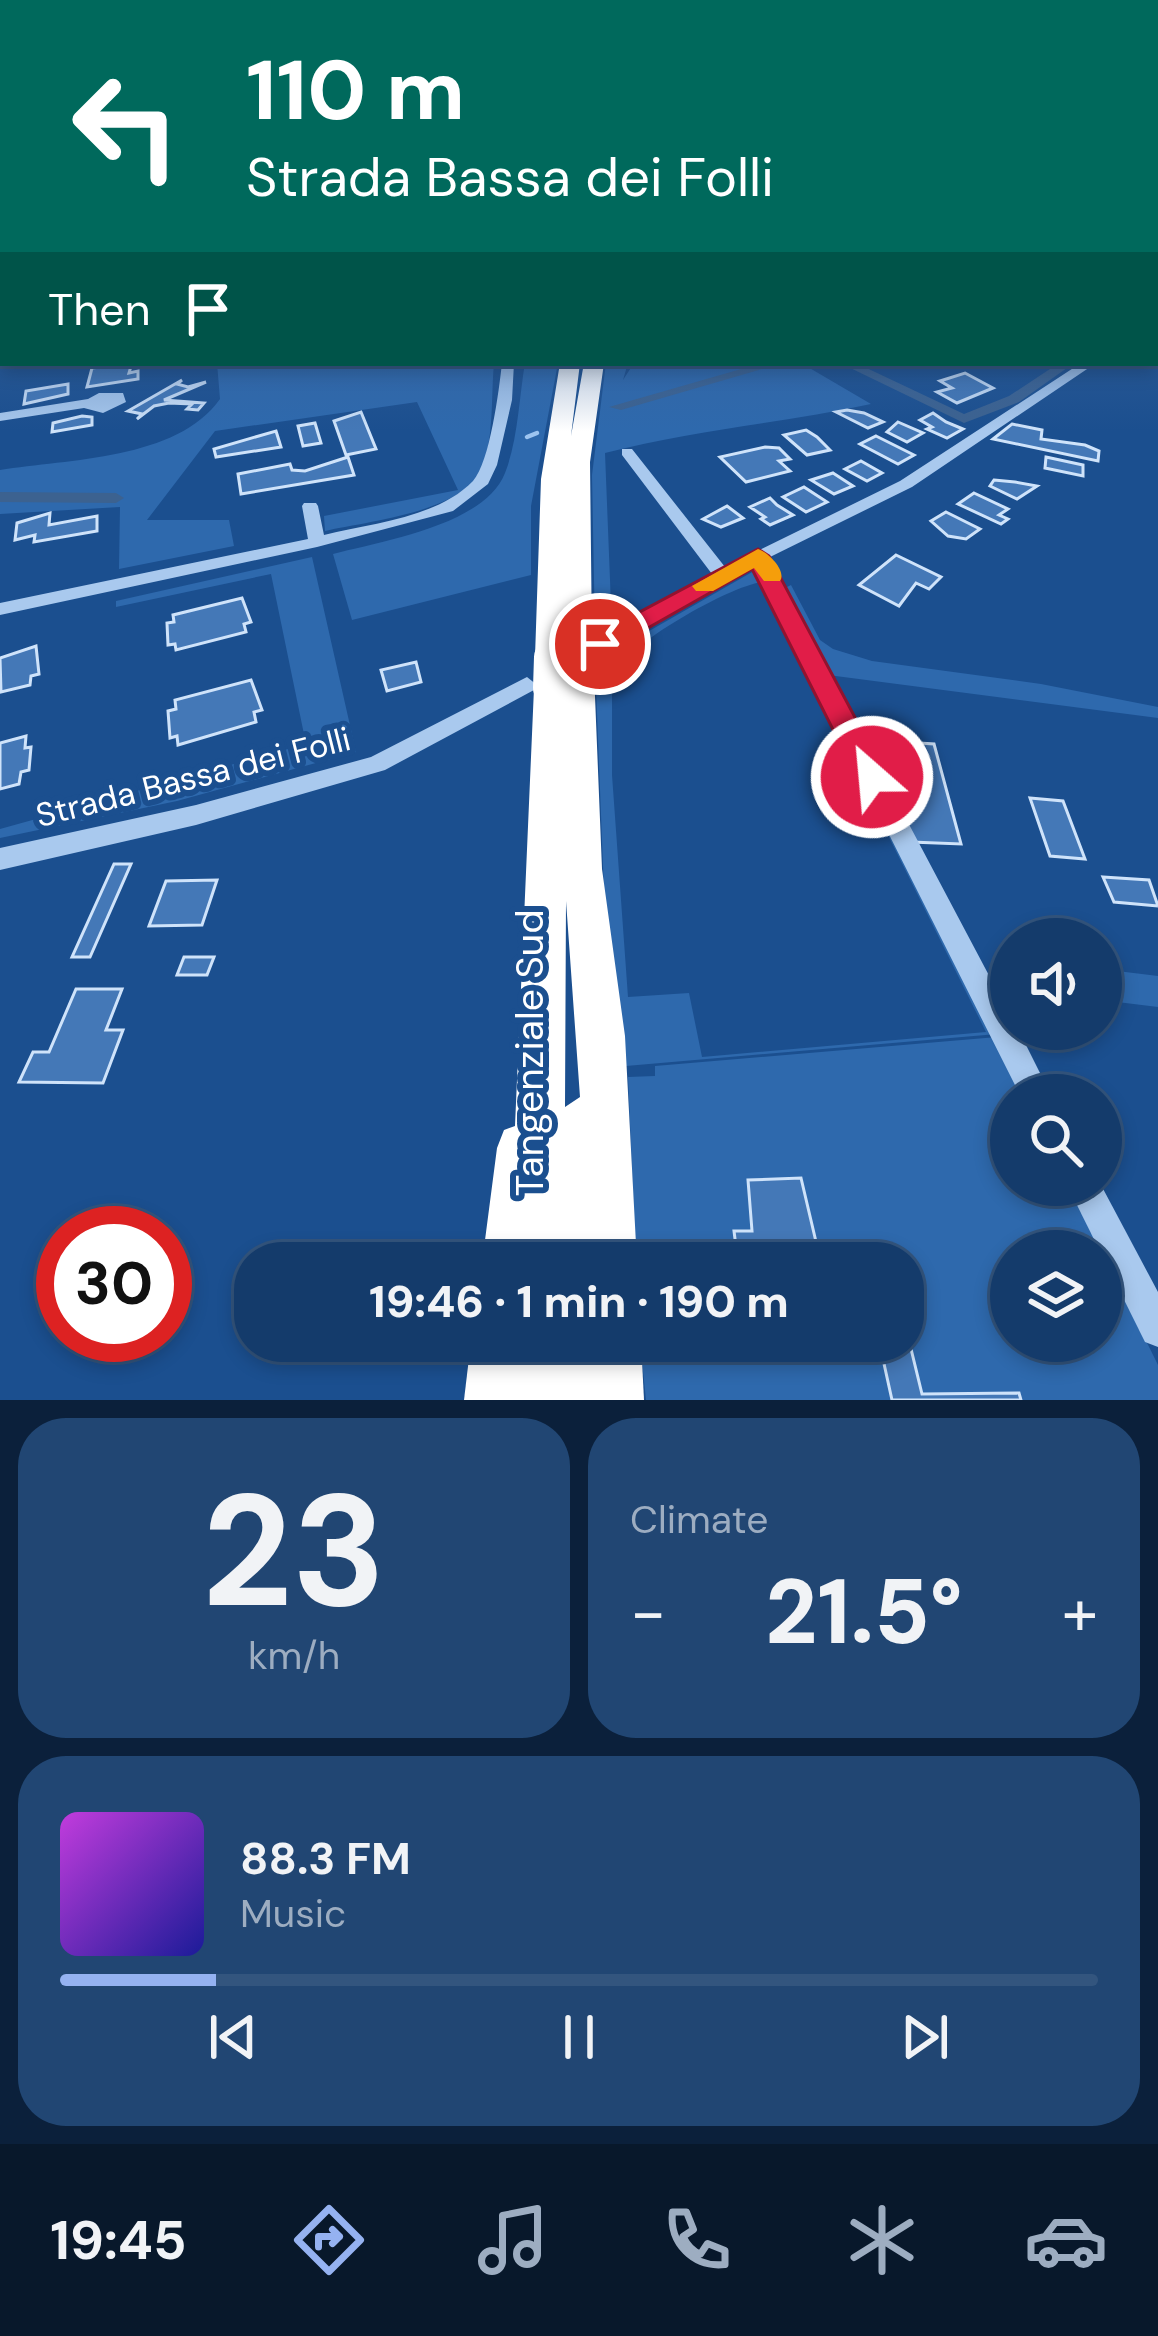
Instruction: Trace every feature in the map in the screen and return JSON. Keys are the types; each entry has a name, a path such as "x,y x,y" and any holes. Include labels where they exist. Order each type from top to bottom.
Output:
{"highway":[{"path":"570,366 553,479 564,664 603,1053 609,1242"},
{"path":"511,1242 547,901 578,462 594,366"},
{"name":"Tangenziale Sud","path":"581,842 584,1242"},
{"path":"538,1242 547,901"},
{"path":"494,1400 498,1362"},
{"path":"532,1400 533,1362"},
{"path":"583,1400 584,1362"},
{"path":"613,1362 614,1400"}],"street":[{"path":"0,609 431,514 470,493 489,465 506,400 508,366"},
{"name":"Strada Bassa dei Folli","path":"0,859 217,810 358,770 420,744 758,556 906,484 1085,366"},
{"path":"0,417 90,403"},
{"path":"627,452 723,576"},
{"path":"310,506 317,542"},
{"path":"758,556 1025,1074"},
{"path":"1094,1206 1158,1329"}],"shaded area":[{"path":"217,366 494,366 491,429 483,466 458,494 414,512 325,531 324,516 458,490 417,402 215,431 147,520 229,520 234,546 119,569 120,507 0,514 0,470 88,459 149,445 201,419 220,399"},
{"path":"525,366 557,366 531,506 531,575 352,620 333,554 430,528 477,506 505,473"},
{"path":"606,366 627,366 623,380 632,366 806,366 871,404 605,453 611,605 633,612 595,632 592,475"},
{"path":"312,557 356,752 177,801 0,838 0,829 306,744 271,574 116,607 116,601"},
{"path":"754,571 763,573 990,1020 990,1035 626,1066 605,916 595,662","holes":["762,582 986,1032 702,1057 689,993 628,997 612,775 612,674 638,648 680,619 726,594"]},
{"path":"791,585 820,640 833,649 872,661 1041,684 1158,707 1158,718 828,675 783,589"},
{"path":"1122,972 1158,976 1158,1007 1122,1003"},
{"path":"990,1038 990,1050 1003,1050 1015,1074 990,1074 990,1206 1079,1206 1091,1230 990,1230 990,1362 1122,1362 1122,1292 1158,1365 1158,1400 646,1400 642,1362 924,1362 924,1242 635,1242 628,1077 655,1076 655,1066"}],"building":[{"path":"131,366 129,373 138,371 138,379 87,387 92,368"},
{"path":"965,373 993,388 957,403 937,392 952,388 940,381"},
{"path":"182,380 177,384 188,387 206,382 164,400 204,403 198,410 187,409 192,404 169,403 154,406 137,419 142,414 128,411"},
{"path":"68,384 68,394 24,404 26,391"},
{"path":"847,410 883,422 868,428 836,412"},
{"path":"361,412 376,449 346,455 334,421"},
{"path":"933,413 963,429 947,438 927,429 932,427 920,420"},
{"path":"92,417 92,425 52,432 53,423"},
{"path":"898,422 923,433 907,442 887,432"},
{"path":"315,423 321,443 303,446 298,426"},
{"path":"1012,424 1042,430 1041,439 1099,451 1098,461 993,439"},
{"path":"806,430 830,450 807,455 784,435"},
{"path":"276,431 281,447 216,457 214,449"},
{"path":"876,436 914,455 898,464 860,444"},
{"path":"779,448 790,459 779,461 790,471 746,482 720,457"},
{"path":"348,457 354,475 241,494 238,474 290,464 292,470 305,471"},
{"path":"1046,457 1083,465 1083,476 1045,468"},
{"path":"861,461 882,473 867,481 845,469"},
{"path":"833,473 853,486 834,494 811,480"},
{"path":"994,480 1037,486 1017,499 990,486"},
{"path":"804,487 827,502 806,512 783,497"},
{"path":"974,493 1008,509 999,515 1008,519 1001,524 958,504"},
{"path":"770,498 793,515 770,525 761,519 765,517 750,507"},
{"path":"727,506 743,518 721,527 703,519"},
{"path":"946,512 980,529 966,539 948,536 931,521"},
{"path":"50,513 49,525 97,516 97,531 34,542 35,535 15,540 17,523"},
{"path":"896,555 941,577 929,589 916,583 899,606 859,585"},
{"path":"242,598 251,622 244,624 246,632 176,650 175,644 168,645 167,623 174,622 173,615"},
{"path":"36,646 39,674 31,676 30,685 1,692 0,658"},
{"path":"416,662 421,682 387,691 381,670"},
{"path":"251,680 262,710 254,712 256,722 178,745 177,736 170,738 168,711 176,709 175,700"},
{"path":"26,736 25,748 31,747 29,770 21,772 19,784 0,789 0,743"},
{"path":"887,741 934,744 961,844 911,842"},
{"path":"1030,798 1063,801 1085,859 1050,856"},
{"path":"114,864 131,864 90,957 72,957"},
{"path":"1103,877 1149,880 1158,906 1114,902"},
{"path":"217,880 202,925 149,926 166,881"},
{"path":"184,957 214,957 207,975 177,975"},
{"path":"76,989 122,989 106,1030 123,1030 103,1083 19,1082 33,1052 49,1052"},
{"path":"801,1178 816,1242 735,1242 734,1231 752,1231 748,1180"},
{"path":"884,1362 914,1362 922,1394 1019,1393 1021,1400 892,1400"}],"waterway":[{"path":"616,407 766,366"},
{"path":"852,366 964,419 1014,399 1064,366"},
{"path":"527,437 537,433"},
{"path":"0,497 116,498"}],"slow traffic":[{"path":"704,586 758,556 772,576"}],"route":[{"path":"600,644 758,556 872,777"}]}
